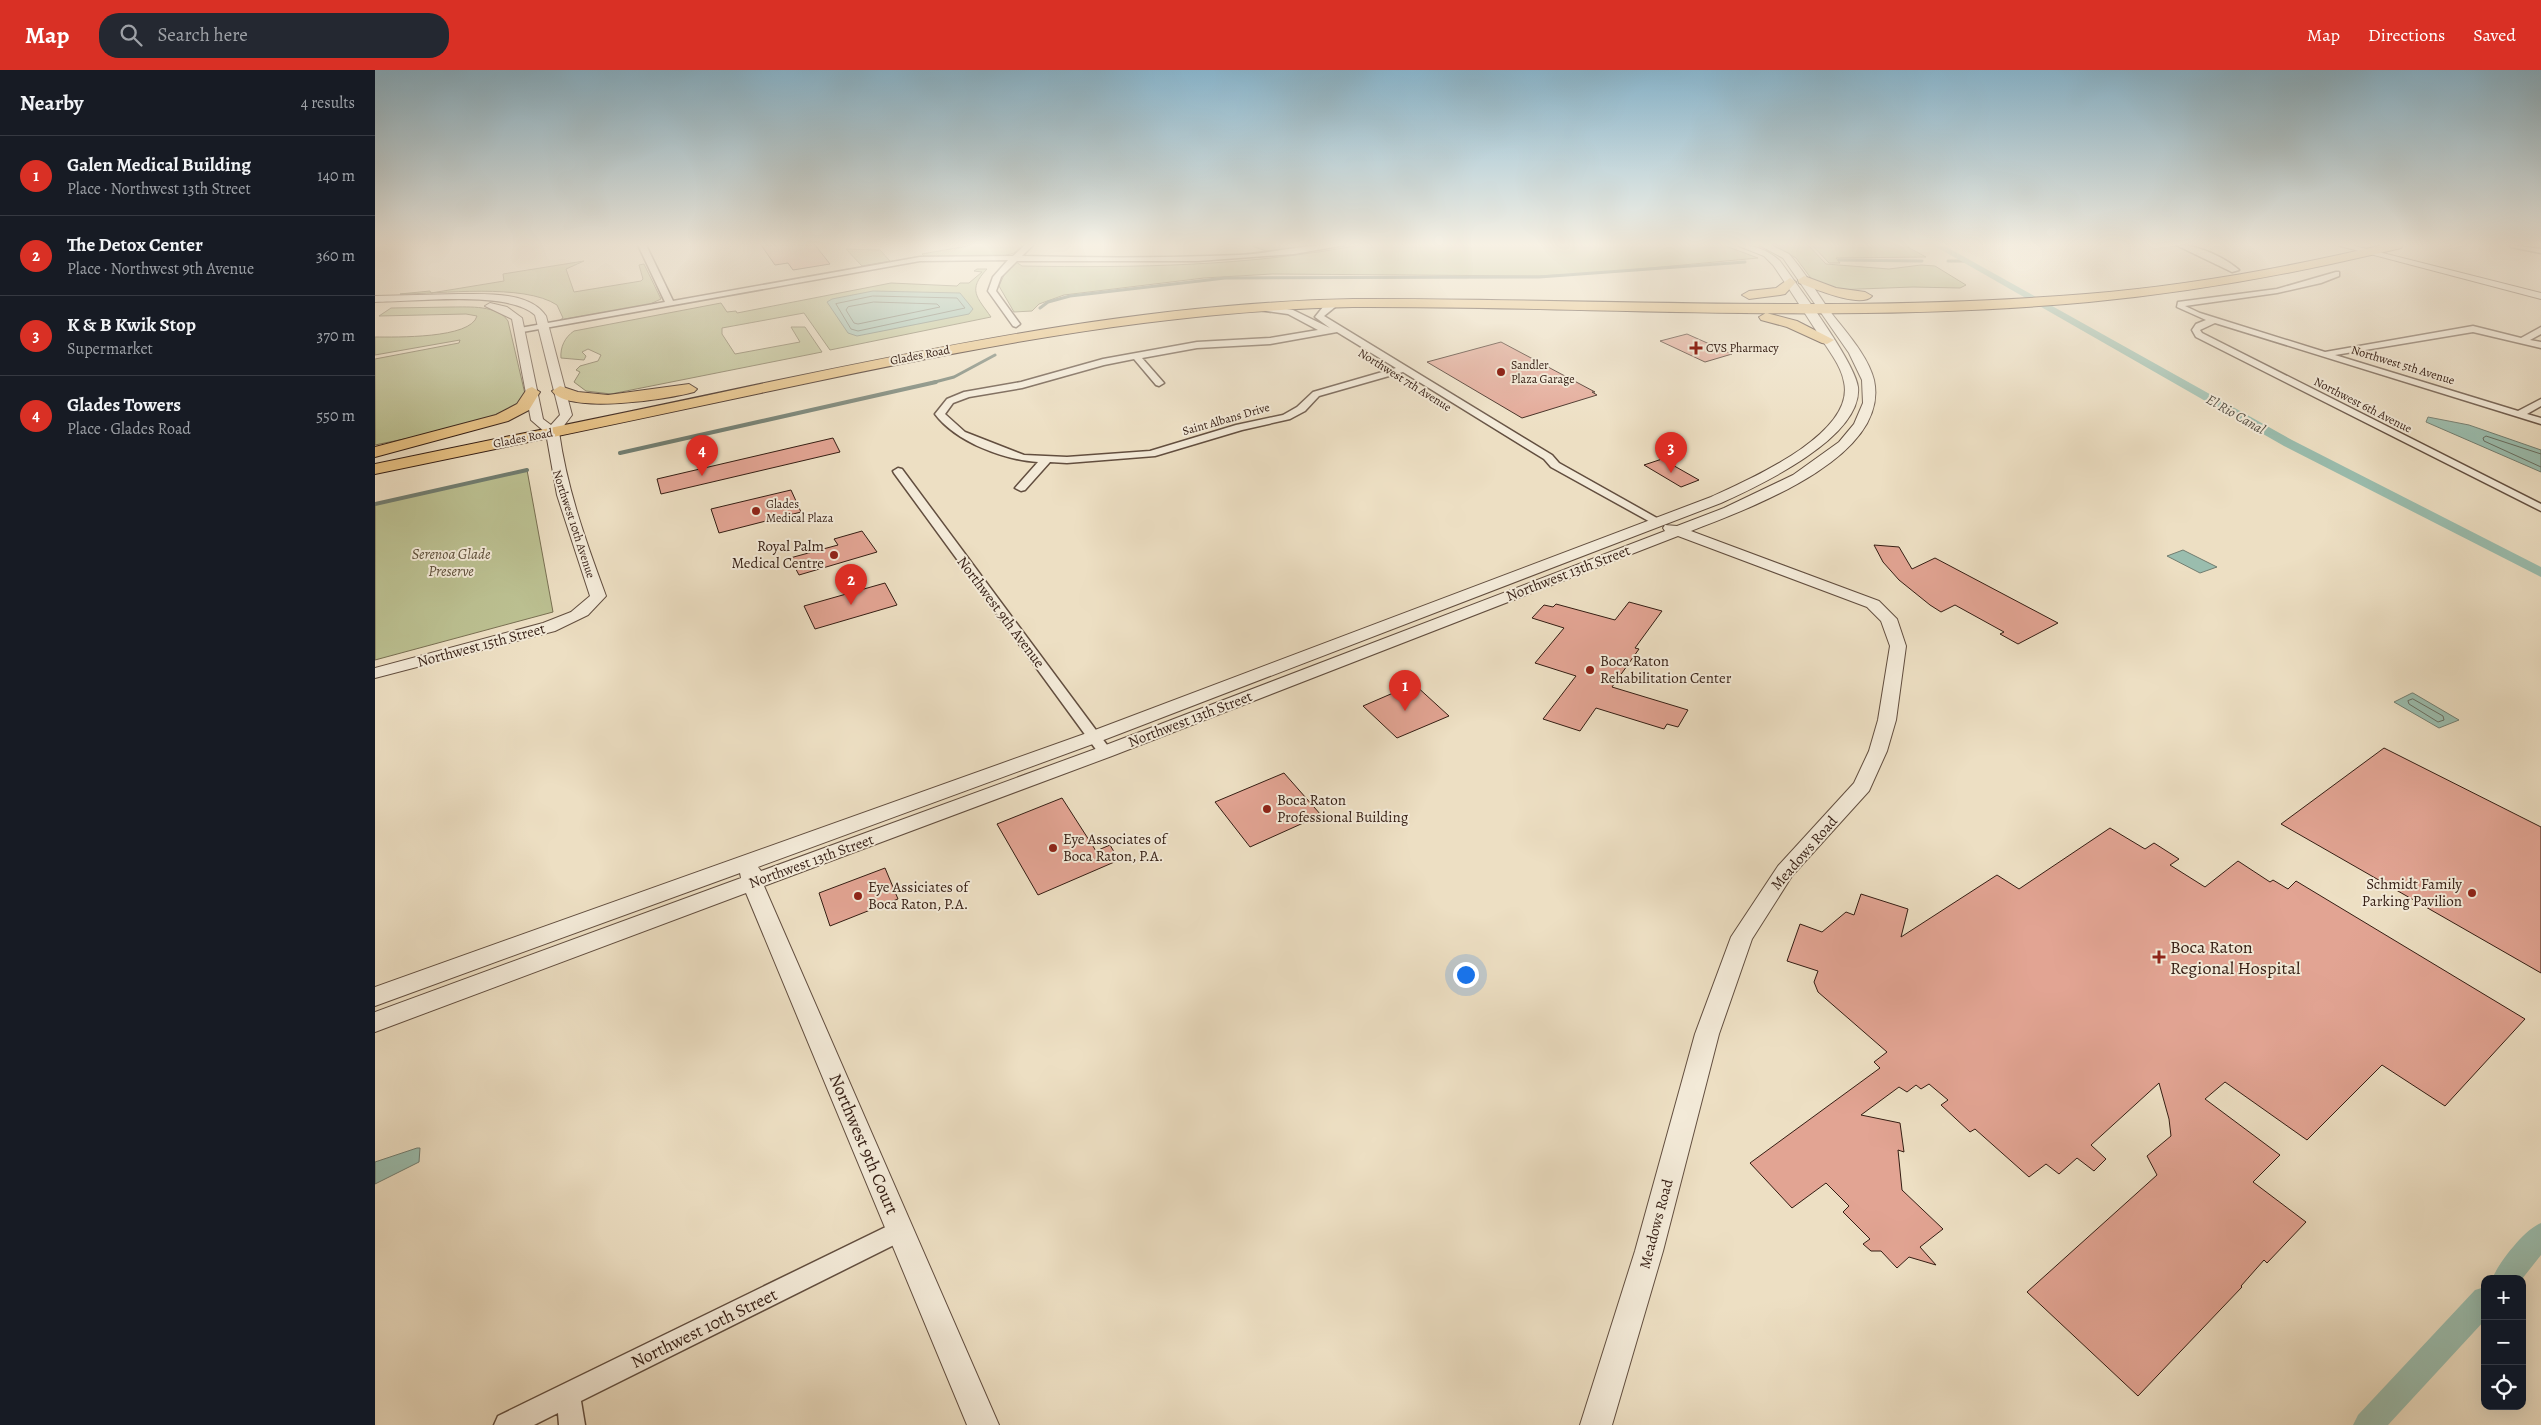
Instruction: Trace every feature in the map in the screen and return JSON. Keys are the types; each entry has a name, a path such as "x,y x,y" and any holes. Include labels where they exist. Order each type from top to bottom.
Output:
{"main road":[{"name":"Glades Road","path":"375,453 1016,324 1133,308"},
{"name":"Glades Road","path":"375,468 972,345 1110,321 1239,308"},
{"path":"1712,308 1780,320 1827,340"},
{"path":"972,345 1013,330 1016,324"},
{"path":"560,392 580,398 606,400 703,387"},
{"path":"375,453 502,418 523,407 532,392"}],"street":[{"path":"499,308 512,313 517,318 537,420 551,432 566,415 541,314 533,308"},
{"path":"520,331 647,308"},
{"path":"1005,308 1016,324"},
{"name":"Northwest 7th Avenue","path":"1261,308 1290,312 1332,330 1403,369 1548,457 1555,464 1667,527"},
{"name":"Northwest 7th Avenue","path":"1327,308 1319,317 1332,330 1393,372 1538,461 1555,464"},
{"name":"Northwest 13th Street","path":"1667,527 1716,500 1767,476 1814,446 1839,421 1849,405 1852,389 1844,366 1806,308"},
{"name":"Northwest 13th Street","path":"375,1022 750,872 1099,744 1667,527 1729,511 1789,482 1825,460 1862,424 1870,398 1866,374 1823,308"},
{"name":"Northwest 5th Avenue","path":"2184,308 2215,320 2541,421"},
{"name":"Northwest 6th Avenue","path":"2215,320 2199,326 2196,330 2199,335 2541,508"},
{"path":"2325,354 2462,329 2485,330 2541,345"},
{"name":"Saint Albans Drive","path":"1332,330 1269,341 1197,344 1093,364 1022,385 967,394 950,401 941,410 942,418 950,426 974,440 1014,456 1046,460 1163,452 1217,434 1286,417 1301,409 1316,394 1403,369"},
{"path":"2523,340 2541,330"},
{"path":"1137,357 1159,383"},
{"path":"2519,414 2541,402"},
{"name":"Northwest 10th Avenue","path":"551,432 554,460 598,596 585,611"},
{"path":"1021,488 1046,460"},
{"name":"Northwest 9th Avenue","path":"897,471 1099,744"},
{"name":"Meadows Road","path":"1596,1425 1656,1226 1707,1034 1733,959 1753,918 1785,870 1862,786 1885,731 1898,646 1889,619 1873,604 1667,527"},
{"name":"Northwest 15th Street","path":"375,673 549,627 585,611"},
{"name":"Northwest 13th Street","path":"375,997 750,872"},
{"name":"Northwest 9th Court","path":"750,872 983,1425"},
{"name":"Northwest 10th Street","path":"507,1425 901,1231"},
{"path":"568,1395 572,1425"}],"green space":[{"path":"391,308 484,308 497,312 508,321 525,394 514,409 472,425 375,445 375,359 459,343 460,340 375,355 375,337 447,333 472,324 477,316 466,314 379,316"},
{"path":"558,308 629,308 560,320 563,318"},
{"path":"694,308 724,308 727,312 736,311 737,313 761,308 985,308 991,317 830,350 804,313 722,328 722,334 735,354 800,342 791,327 805,327 822,352 611,394 586,391 574,382 580,372 576,370 580,366 598,361 601,355 588,349 582,352 586,356 584,360 561,358 561,350 564,343 574,331"},
{"path":"1012,308 1035,308 1032,311 1014,312"},
{"name":"Serenoa Glade Preserve","path":"527,470 553,612 375,660 375,504"}],"water":[{"path":"831,308 973,309 969,314 857,336 848,333"},
{"path":"2428,417 2469,425 2541,450 2541,472 2426,422"},
{"path":"2183,550 2217,567 2200,573 2167,556"},
{"path":"2412,693 2459,720 2439,728 2394,702"},
{"path":"420,1148 419,1162 375,1184 375,1162"}],"building":[{"name":"CVS Pharmacy","path":"1687,334 1732,354 1705,362 1660,341"},
{"name":"Sandler Plaza Garage","path":"1501,342 1595,392 1592,392 1597,395 1522,418 1427,362"},
{"path":"833,438 840,452 661,494 657,479"},
{"path":"1662,459 1699,480 1681,487 1644,465"},
{"name":"Glades Medical Plaza","path":"791,490 801,512 719,533 711,509"},
{"name":"Royal Palm Medical Centre","path":"862,531 877,552 799,575 790,558 838,545 834,539"},
{"path":"1874,545 1899,547 1912,569 1935,558 2058,623 2018,644 2000,634 2004,632 1955,605 1941,612 1899,580 1883,562"},
{"path":"885,583 897,605 815,629 804,606"},
{"name":"Boca Raton Rehabilitation Center","path":"1629,602 1662,611 1635,648 1639,649 1612,687 1688,710 1678,727 1667,724 1664,729 1596,708 1580,731 1543,719 1576,676 1535,663 1564,628 1532,618 1544,605 1553,607 1556,604 1615,620"},
{"path":"1414,684 1449,716 1397,738 1363,706"},
{"name":"Schmidt Family Parking Pavilion","path":"2384,748 2541,827 2541,973 2281,824"},
{"name":"Boca Raton Professional Building","path":"1284,773 1321,815 1250,847 1215,802"},
{"name":"Eye Associates of Boca Raton, P.A.","path":"1062,798 1096,851 1110,845 1119,860 1038,895 997,824"},
{"name":"Boca Raton Regional Hospital","path":"2110,828 2145,849 2154,843 2179,859 2170,865 2205,887 2238,861 2270,882 2273,880 2288,889 2296,881 2525,1019 2445,1106 2382,1065 2307,1140 2225,1082 2205,1099 2280,1155 2253,1182 2306,1222 2267,1263 2264,1260 2242,1287 2138,1396 2027,1292 2157,1175 2147,1156 2171,1136 2169,1119 2159,1083 2091,1145 2106,1159 2094,1171 2077,1158 2059,1174 2046,1164 2029,1177 1975,1129 1970,1132 1941,1105 1948,1100 1929,1084 1921,1089 1916,1085 1907,1092 1899,1087 1861,1115 1900,1123 1904,1152 1898,1150 1902,1190 1943,1229 1920,1247 1936,1265 1909,1257 1897,1268 1881,1251 1871,1251 1863,1244 1870,1239 1843,1212 1849,1206 1826,1183 1792,1208 1750,1163 1880,1068 1874,1062 1887,1052 1818,992 1814,982 1818,971 1787,961 1800,924 1822,932 1846,912 1854,915 1861,894 1908,909 1901,937 1997,875 2019,889"},
{"name":"Eye Assiciates of Boca Raton, P.A.","path":"885,868 898,899 830,926 819,893"}],"waterway":[{"name":"El Rio Canal","path":"2049,308 2288,443 2541,573"},
{"path":"931,383 954,377 995,355"},
{"path":"620,453 936,382"},
{"path":"375,504 527,470"},
{"path":"2508,1275 2541,1235"},
{"path":"2368,1425 2481,1304"}],"place":[{"name":"CVS Pharmacy","path":"1696,348"},
{"name":"Sandler Plaza Garage","path":"1501,372"},
{"name":"K & B Kwik Stop","path":"1671,473"},
{"name":"Glades Towers","path":"702,476"},
{"name":"Glades Medical Plaza","path":"756,511"},
{"name":"Royal Palm Medical Centre","path":"834,555"},
{"name":"The Detox Center","path":"851,605"},
{"name":"Boca Raton Rehabilitation Center","path":"1590,670"},
{"name":"Galen Medical Building","path":"1405,711"},
{"name":"Boca Raton Professional Building","path":"1267,809"},
{"name":"Eye Associates of Boca Raton, P.A.","path":"1053,848"},
{"name":"Schmidt Family Parking Pavilion","path":"2472,893"},
{"name":"Eye Assiciates of Boca Raton, P.A.","path":"858,896"},
{"name":"Boca Raton Regional Hospital","path":"2159,957"}]}
